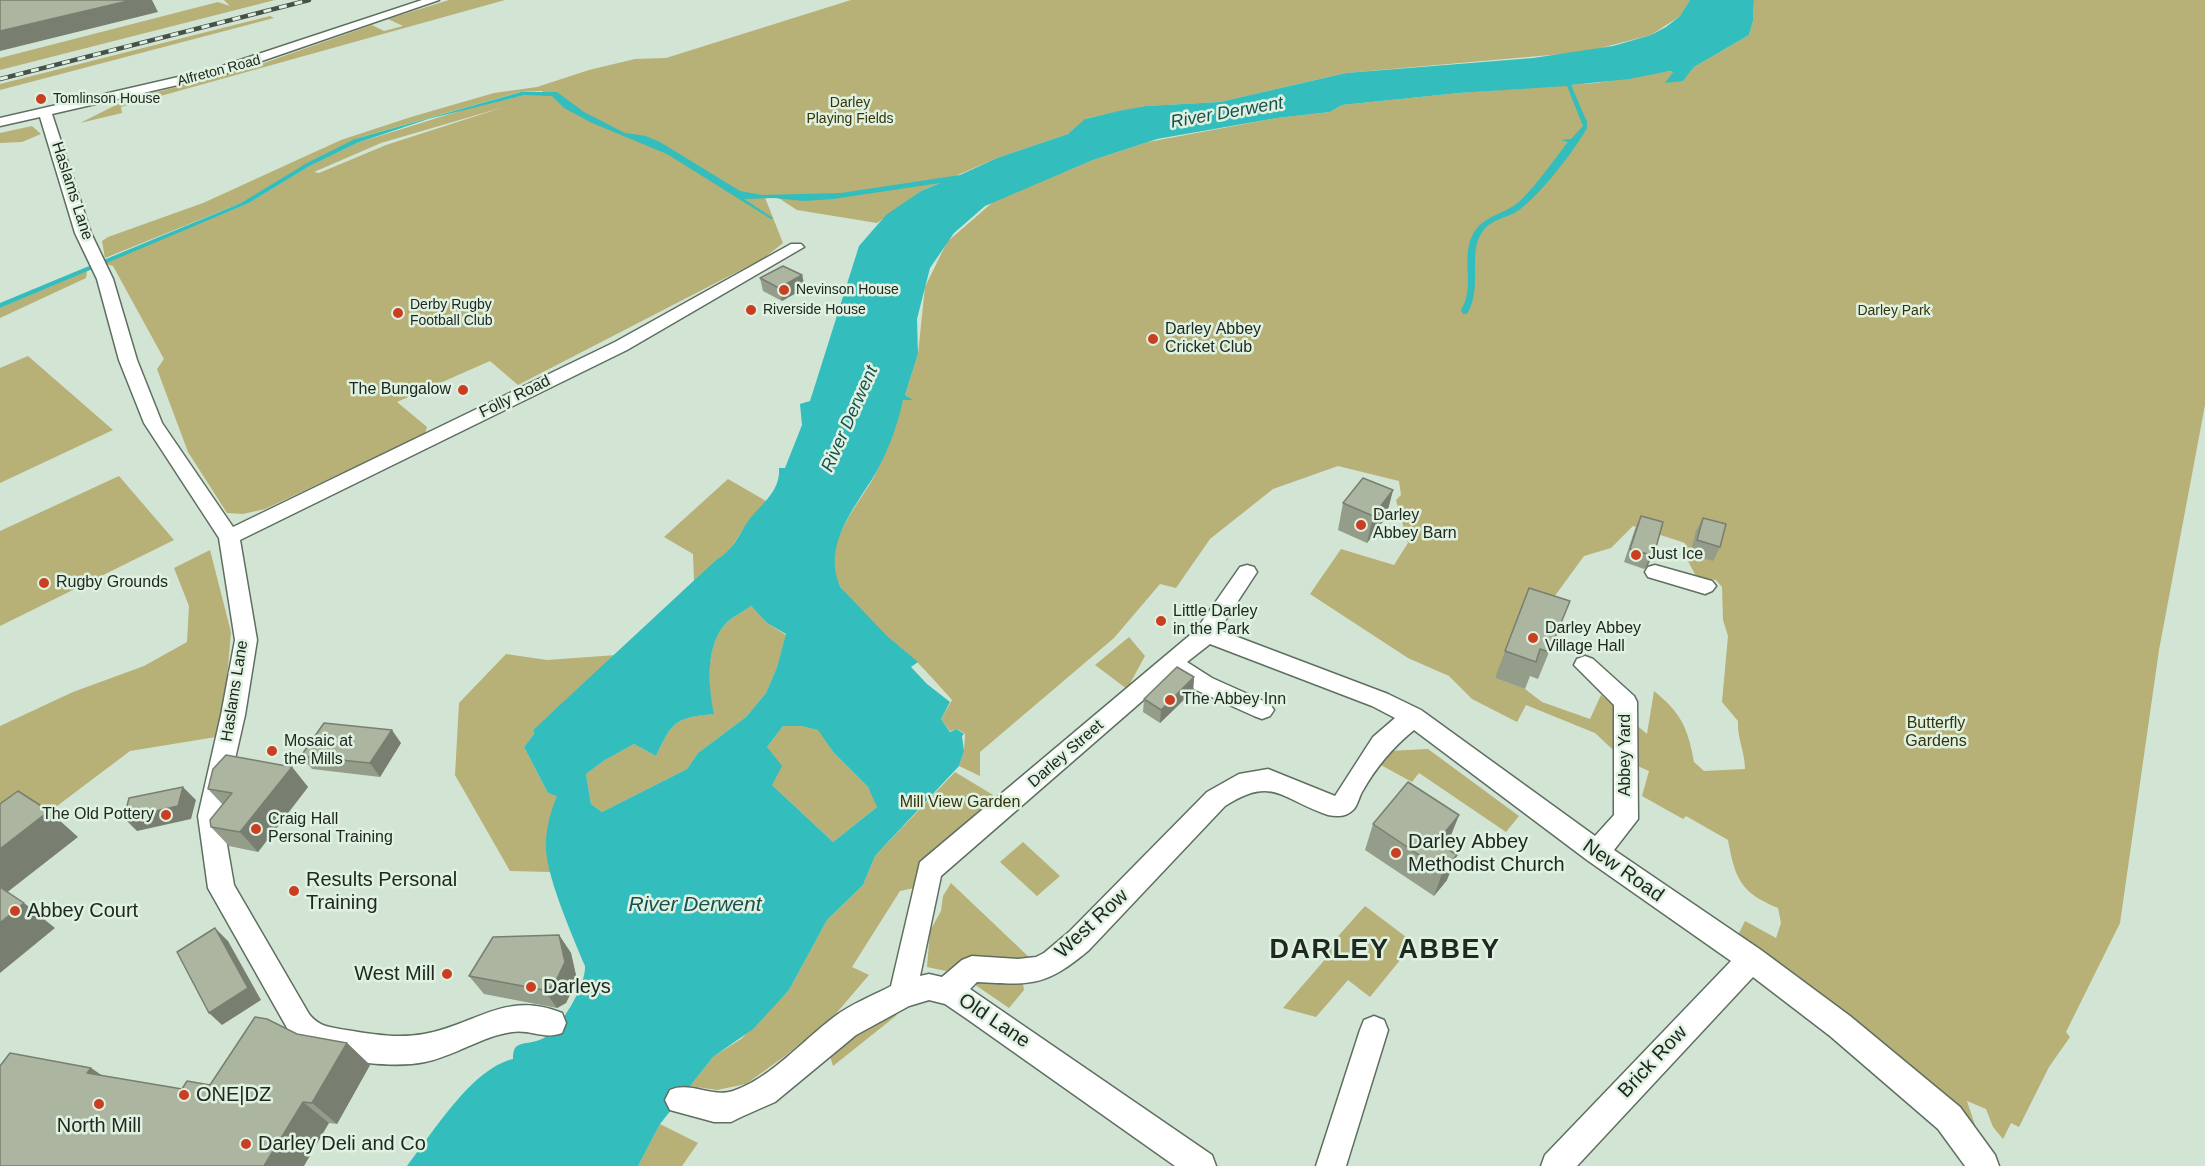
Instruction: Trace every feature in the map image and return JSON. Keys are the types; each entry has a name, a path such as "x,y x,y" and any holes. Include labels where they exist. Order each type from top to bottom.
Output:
{"street":[{"name":"Alfreton Road","path":"0,122 246,64 433,0"},
{"name":"Haslams Lane","path":"45,112 83,233 105,279 128,360 153,423 229,537 246,640 233,715 210,816 221,888 250,934 259,956 304,1032 314,1038 388,1051 425,1048 513,1018 552,1023"},
{"name":"Folly Road","path":"229,537 621,346 796,247"},
{"name":"Darley Street","path":"903,994 928,870 1170,663 1212,637 1247,572"},
{"path":"1655,572 1705,586"},
{"name":"New Road","path":"1212,637 1380,699 1413,717 1596,852 1751,959 1840,1026 1949,1118 1984,1166"},
{"path":"1170,663 1204,684 1262,710"},
{"name":"Abbey Yard","path":"1585,665 1626,702 1628,721 1626,819 1596,852"},
{"name":"West Row","path":"946,991 972,969 1029,971 1042,968 1055,960 1079,942 1216,799 1248,781 1268,779 1328,805 1338,807 1345,802 1351,788 1381,744 1413,717"},
{"name":"Brick Row","path":"1556,1166 1751,959"},
{"name":"Old Lane","path":"680,1100 714,1107 731,1107 765,1092 846,1025 903,994 929,987 946,991 977,1009 1198,1165"},
{"path":"1331,1166 1374,1030"}],"green space":[{"path":"224,0 275,0 0,70 0,58 218,2 230,6"},
{"path":"449,0 505,0 121,107 122,113 80,123 126,100 247,69 372,25 384,31 403,26 388,19"},
{"name":"Darley Playing Fields","path":"851,0 1690,0 1680,16 1651,35 1585,52 1346,73 1220,102 1146,106 1088,118 1068,134 997,158 921,191 877,223 797,210 774,195 764,195 783,243 764,258 518,385 490,361 397,402 427,427 425,434 265,509 243,514 227,513 188,452 157,369 164,359 113,266 103,263 249,203 308,167 357,143 469,108 525,95 547,95 542,91 520,92 358,138 241,203 105,258 102,241 203,203 341,140 411,117 494,93 537,87 589,70 635,59 666,58","holes":["504,107 386,145 319,173 314,172 381,143"]},
{"name":"Darley Park","path":"1754,0 2205,0 2205,405 2159,650 2120,923 2066,1032 2070,1037 2049,1067 2019,1127 2011,1123 2003,1139 1993,1127 1986,1109 1967,1101 1978,1134 1735,941 1745,921 1776,938 1781,923 1778,908 1756,897 1742,883 1737,875 1728,840 1686,816 1683,819 1642,796 1649,771 1624,760 1595,733 1526,705 1517,722 1472,699 1449,676 1408,658 1310,594 1341,549 1394,565 1408,543 1396,500 1401,495 1399,481 1338,466 1273,489 1210,539 1176,588 1160,584 1114,638 980,752 980,776 959,766 964,751 965,734 958,729 950,731 941,719 952,700 918,663 856,608 840,586 834,571 834,555 845,524 878,469 903,400 912,400 905,395 918,354 925,287 947,242 993,202 1093,160 1148,142 1277,118 1330,112 1342,105 1459,93 1596,83 1670,71 1673,72 1669,78 1686,77 1694,67 1749,35 1753,21","holes":["1633,526 1685,543 1683,552 1696,576 1716,580 1722,587 1723,620 1728,636 1722,702 1738,721 1745,769 1704,771 1694,762 1682,722 1671,707 1654,691 1647,734 1601,695 1590,719 1542,702 1525,689 1495,678 1584,556 1611,548"]},
{"path":"270,16 274,18 0,90 0,84"},
{"path":"32,126 41,134 22,142 0,143 0,133"},
{"path":"87,271 86,278 0,318 0,308"},
{"path":"28,356 113,430 0,483 0,368"},
{"name":"Rugby Grounds","path":"119,476 174,540 0,626 0,531"},
{"path":"728,479 766,501 747,523 727,554 716,560 694,581 693,554 664,537"},
{"path":"210,550 231,632 222,736 130,751 0,849 0,726 73,692 144,666 187,642 189,606 174,568"},
{"path":"751,606 767,623 786,635 777,667 766,693 746,717 698,753 687,769 602,812 591,804 586,774 605,760 634,744 656,756 676,723 690,717 713,714 709,678 715,642 727,622"},
{"path":"1129,637 1145,656 1127,689 1095,665"},
{"path":"506,654 547,660 616,655 533,730 534,734 524,747 548,793 558,795 548,833 551,872 510,871 455,775 459,703"},
{"path":"783,726 801,726 819,730 834,753 868,787 878,806 833,842 772,785 767,747"},
{"path":"1428,749 1519,816 1506,832 1419,773 1412,782 1379,764 1388,751"},
{"name":"Mill View Garden","path":"955,772 1003,801 919,887 900,891 852,967 869,975 833,1017 746,1084 717,1090 690,1086 713,1057 741,1039 789,990 827,920 863,885 875,856"},
{"path":"1023,842 1060,876 1037,896 1000,862"},
{"path":"951,883 1031,959 965,960 946,971 927,967 930,931 941,911 943,896"},
{"path":"1365,906 1414,943 1370,997 1348,980 1316,1017 1283,1008 1328,956 1324,952"},
{"path":"977,976 1022,978 1024,990 1009,1008 974,984"},
{"path":"894,1014 897,1015 833,1066 830,1056 837,1050 868,1027"},
{"path":"660,1124 698,1143 682,1166 638,1166"}],"water":[{"name":"River Derwent","path":"1690,0 1754,0 1753,21 1749,35 1694,67 1683,81 1665,83 1673,72 1670,71 1629,79 1571,85 1587,122 1587,128 1546,184 1527,203 1514,213 1489,225 1481,234 1477,242 1474,293 1467,314 1463,314 1461,310 1467,292 1469,243 1473,234 1483,223 1521,200 1568,142 1561,140 1571,139 1583,126 1567,86 1459,93 1342,105 1330,112 1277,118 1157,139 1093,160 985,206 954,233 930,268 917,319 918,354 905,395 913,400 903,400 886,453 844,526 835,556 836,572 841,588 887,636 918,662 911,667 927,684 950,702 941,719 950,732 957,729 964,734 962,736 964,751 959,766 875,856 863,885 827,920 789,990 753,1029 713,1057 660,1124 638,1166 407,1166 454,1104 482,1075 497,1065 513,1059 517,1046 541,1040 551,1033 565,1016 577,995 584,974 585,966 560,904 549,869 546,841 548,823 557,796 548,793 524,747 534,734 533,730 726,553 751,517 768,499 779,477 779,468 785,468 802,425 800,404 810,401 859,246 886,215 921,191 940,183 833,199 804,201 774,198 744,199 773,218 771,219 667,154 592,123 564,108 552,96 525,95 428,119 357,143 308,167 249,203 0,308 0,303 241,203 307,163 355,139 521,92 557,92 584,112 625,133 646,136 660,142 740,191 762,195 841,193 960,175 997,158 1068,134 1085,119 1119,111 1146,106 1220,102 1346,73 1533,58 1613,46 1651,35 1680,16","holes":["751,606 767,623 786,634 777,667 766,693 746,717 698,753 687,769 602,812 591,804 586,774 605,760 634,744 656,756 676,723 690,717 714,714 710,691 710,666 715,642 727,622","783,726 801,726 818,730 834,753 868,787 877,807 833,842 772,785 782,766 767,747"]}],"building":[{"path":"0,0 132,0 0,31"},
{"path":"783,266 802,275 779,288 760,278"},
{"path":"1363,478 1393,490 1373,516 1343,503"},
{"path":"1641,516 1663,522 1655,551 1651,555 1630,549"},
{"path":"1703,518 1726,524 1720,547 1697,540"},
{"path":"1529,588 1570,601 1549,652 1540,649 1536,662 1505,651"},
{"path":"1177,667 1194,677 1161,710 1144,699"},
{"path":"324,723 392,730 370,763 301,756"},
{"path":"226,755 292,767 240,832 211,827 210,820 232,793 208,789 213,769"},
{"path":"1408,782 1459,815 1437,842 1457,855 1443,871 1373,824"},
{"path":"183,787 178,806 124,818 129,798"},
{"path":"18,791 49,811 0,849 0,804"},
{"path":"0,887 24,903 0,923"},
{"path":"215,928 248,988 209,1013 177,952"},
{"path":"559,935 565,962 554,985 544,990 469,976 493,937"},
{"name":"North Mill","path":"255,1017 267,1019 297,1034 347,1043 312,1103 303,1102 264,1166 0,1166 0,1066 10,1053 91,1068 87,1073 182,1089 187,1081 210,1085"}],"railway":[{"path":"0,79 309,0"}],"place":[{"name":"Tomlinson House","path":"41,99"},
{"name":"Nevinson House","path":"784,290"},
{"name":"Riverside House","path":"751,310"},
{"name":"Derby Rugby Football Club","path":"398,313"},
{"name":"Darley Abbey Cricket Club","path":"1153,339"},
{"name":"The Bungalow","path":"463,390"},
{"name":"Darley Abbey Barn","path":"1361,525"},
{"name":"Just Ice","path":"1636,555"},
{"name":"Rugby Grounds","path":"44,583"},
{"name":"Little Darley in the Park","path":"1161,621"},
{"name":"Darley Abbey Village Hall","path":"1533,638"},
{"name":"The Abbey Inn","path":"1170,700"},
{"name":"Mosaic at the Mills","path":"272,751"},
{"name":"The Old Pottery","path":"166,815"},
{"name":"Craig Hall Personal Training","path":"256,829"},
{"name":"Darley Abbey Methodist Church","path":"1396,853"},
{"name":"Results Personal Training","path":"294,891"},
{"name":"Abbey Court","path":"15,911"},
{"name":"West Mill","path":"447,974"},
{"name":"Darleys","path":"531,987"},
{"name":"ONE|DZ","path":"184,1095"},
{"name":"North Mill","path":"99,1104"},
{"name":"Darley Deli and Co","path":"246,1144"}],"district":[{"name":"DARLEY ABBEY","path":"1385,951"}],"park label":[{"name":"Butterfly Gardens","path":"1936,733"}]}
